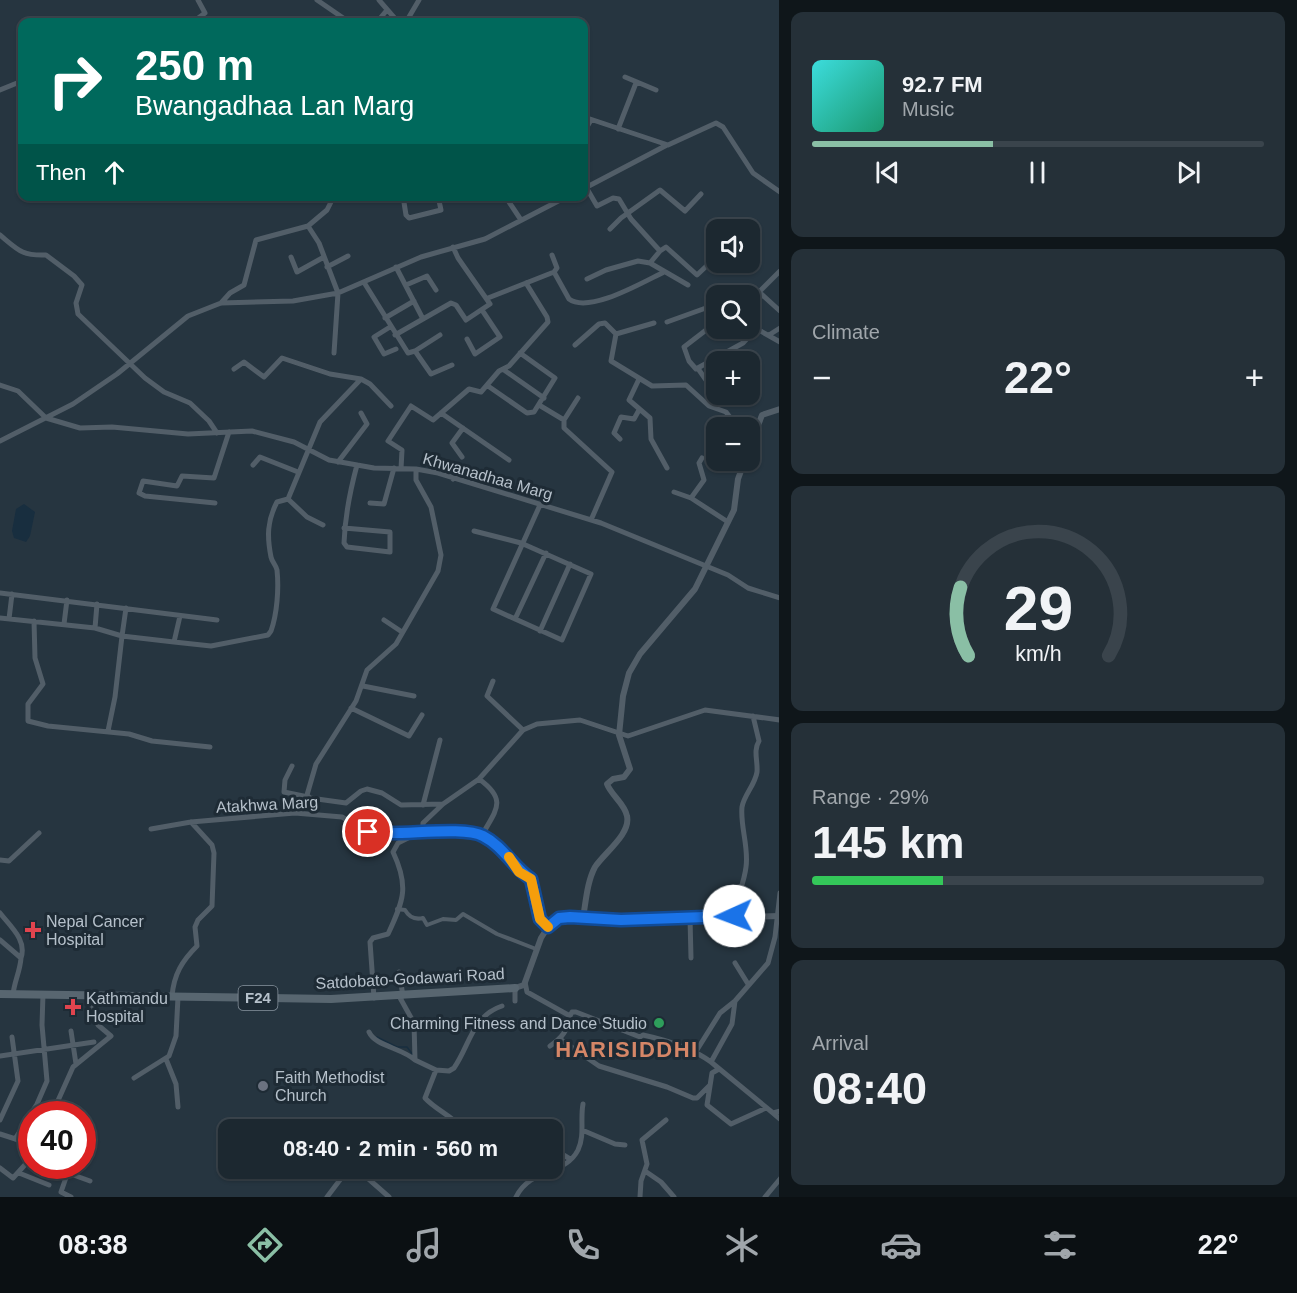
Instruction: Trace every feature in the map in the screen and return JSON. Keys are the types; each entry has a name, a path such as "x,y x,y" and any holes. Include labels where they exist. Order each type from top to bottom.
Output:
{"main road":[{"name":"Satdobato-Godawari Road","path":"0,994 374,998 515,988"}],"street":[{"path":"198,0 205,13 199,18"},
{"path":"317,0 343,18"},
{"path":"379,0 394,18"},
{"path":"409,18 420,0"},
{"path":"380,18 387,10"},
{"path":"625,77 656,90"},
{"path":"618,129 636,83"},
{"path":"0,90 18,85"},
{"path":"588,119 668,145"},
{"path":"588,125 591,120"},
{"path":"588,186 716,123 723,127 753,173 779,190"},
{"path":"610,229 628,212 660,189 685,211 701,195"},
{"path":"588,192 597,206 616,197 660,251"},
{"path":"221,303 224,298 244,285 256,240 308,226 327,210 332,201"},
{"path":"404,201 406,215 409,218 441,210 439,201"},
{"path":"508,201 521,220"},
{"path":"0,441 46,418 117,374 188,316 221,303 293,301 338,293 365,284 396,267 453,247 485,239 558,201"},
{"path":"308,226 324,257 338,293 334,353"},
{"path":"0,235 23,254 33,257 46,255 74,276 82,285 76,303 78,314 128,363 164,392 190,403 209,421 217,433"},
{"path":"395,335 454,303 466,320 490,304 453,247"},
{"path":"650,263 666,247 697,275 706,266"},
{"path":"488,298 554,272 557,268 552,255"},
{"path":"327,267 348,256"},
{"path":"291,257 297,272 324,257"},
{"path":"586,279 638,261 650,263 688,285"},
{"path":"396,267 423,319"},
{"path":"554,272 568,299 583,304 611,297 664,272"},
{"path":"779,272 759,292 779,310"},
{"path":"406,285 427,276 436,290"},
{"path":"401,469 402,450 388,441 411,406 433,420 471,388 481,392 499,371 504,370 548,320 526,283"},
{"path":"365,284 384,318 408,353 440,335"},
{"path":"384,318 414,301"},
{"path":"667,322 706,308"},
{"path":"467,339 475,354 500,337 482,310"},
{"path":"575,345 602,323 616,334"},
{"path":"616,334 654,323"},
{"path":"390,327 374,337 384,354 396,349"},
{"path":"769,335 779,329"},
{"path":"706,330 684,346 693,368 699,370 706,380"},
{"path":"760,330 779,341"},
{"path":"616,334 611,361 652,386 686,385 710,406 726,412 730,417"},
{"path":"699,370 744,343 746,339"},
{"path":"415,351 431,374 452,365"},
{"path":"488,386 530,414 539,405 555,378 520,352"},
{"path":"234,369 244,362 264,377 282,358 321,372 361,380 370,384 391,406"},
{"path":"504,370 544,398"},
{"path":"639,379 629,400 650,418 651,439 667,468"},
{"path":"288,499 320,422 361,380"},
{"path":"0,385 18,391 46,418"},
{"path":"578,398 564,420 564,428 612,472 591,520"},
{"path":"539,405 564,420"},
{"path":"760,419 762,415 779,409"},
{"path":"620,440 614,433 621,417 634,419 639,410"},
{"path":"441,413 509,460"},
{"path":"338,462 367,424 361,414"},
{"name":"Khwanadhaa Marg","path":"46,418 80,428 112,427 200,435 252,431 270,435 338,462 416,469 453,478 591,520 728,576 748,588 779,598"},
{"path":"462,457 452,443 463,428"},
{"path":"216,503 144,496 139,493 143,481 177,486 182,476 214,478 229,432"},
{"path":"253,465 258,458 262,457 298,472"},
{"path":"691,498 704,480 699,463 702,458"},
{"path":"344,528 388,531 390,552 347,547 344,543 344,528 348,497 357,465"},
{"path":"370,503 384,504 394,468"},
{"path":"308,797 316,764 363,686 367,670 389,652 433,583 440,564 431,507 416,480 416,469"},
{"path":"583,918 588,887 595,867 624,832 627,823 627,814 608,786 612,778 624,777 630,769 619,735 623,696 629,673 640,654 695,589 734,510 741,471"},
{"path":"453,478 460,472 478,472"},
{"path":"674,492 691,498 728,522"},
{"path":"288,499 307,517 323,525"},
{"path":"0,618 95,628 122,636 211,646 267,635 271,631 276,602 276,568 271,558 267,526 277,502 288,499"},
{"path":"474,531 521,543 591,574 592,578 562,640 495,610 494,606 521,543 540,505"},
{"path":"515,619 546,553"},
{"path":"540,631 570,564"},
{"path":"0,593 217,620"},
{"path":"9,619 12,594"},
{"path":"64,624 67,600"},
{"path":"95,628 97,604"},
{"path":"108,731 115,697 126,608"},
{"path":"174,642 180,616"},
{"path":"384,620 402,632"},
{"path":"34,621 35,658 43,684 28,704 28,721 48,726 108,731 147,740 210,747"},
{"path":"493,681 487,696 523,730"},
{"path":"363,686 414,696"},
{"path":"351,708 409,736 422,715"},
{"path":"374,998 370,942 373,938 388,934 405,886 404,875 393,852 398,843 421,833 423,824 443,804 479,779 523,730 537,724 580,720 619,735 636,735 705,710 779,720"},
{"path":"734,916 734,905 741,894 747,865 742,805 753,786 757,771 755,748 759,741 753,716"},
{"path":"423,805 440,740"},
{"path":"292,766 285,780 284,792 346,804 361,791 367,789 382,793 401,805 443,804"},
{"path":"479,779 493,791 497,802 494,816 482,835 502,851 519,872 531,879 540,919 548,927 559,918 621,920 778,916 771,954 764,969 735,1001 720,1013 695,1053"},
{"path":"331,814 333,803"},
{"name":"Atakhwa Marg","path":"151,829 191,822 295,813 331,814 352,820 368,832 452,832 482,835"},
{"path":"134,1078 142,1071 166,1059 173,1049 176,1036 174,975 187,955 197,946 195,927 198,920 212,906 214,853 212,845 191,822"},
{"path":"0,860 9,861 39,832"},
{"path":"397,909 405,910 417,919 423,918 427,925 443,919 456,920 464,914 500,935 536,949"},
{"path":"0,913 24,947 13,995"},
{"path":"690,918 691,958"},
{"name":"Satdobato-Godawari Road","path":"515,988 521,987 525,981 536,949 548,927"},
{"path":"0,940 21,958"},
{"path":"771,954 779,957"},
{"path":"735,963 748,984"},
{"path":"399,972 401,996 414,1023 416,1060"},
{"path":"525,981 526,992 570,1016"},
{"path":"515,988 515,1001"},
{"path":"15,1139 37,1104 46,1081 43,1048 43,994"},
{"path":"58,1101 76,1064 111,1036 98,1025 88,995"},
{"path":"711,1062 732,1024 735,1001"},
{"path":"369,1032 374,1040 404,1050 416,1060 436,1070 449,1071 454,1068 480,1021 487,1013 502,1006"},
{"path":"550,1046 560,1039 569,1025 572,1012 576,1012 640,1037 643,1035 652,1037 695,1053 711,1062 779,1118"},
{"path":"71,1031 75,1045 76,1064"},
{"path":"0,1120 18,1082 12,1037"},
{"path":"560,1039 599,1066 670,1088 693,1098 697,1098 709,1086"},
{"path":"0,1056 94,1042"},
{"path":"166,1059 176,1084 178,1107"},
{"path":"719,1069 712,1072 707,1105 731,1124 766,1108"},
{"path":"436,1070 425,1096 430,1104 455,1119"},
{"path":"516,1197 536,1175 551,1172 570,1160 579,1147 583,1104"},
{"path":"773,1113 779,1111"},
{"path":"640,1197 646,1153 642,1140 666,1120"},
{"path":"582,1130 625,1146"},
{"path":"0,1134 18,1140"},
{"path":"563,1155 570,1160"},
{"path":"0,1168 13,1178 18,1174"},
{"path":"645,1171 661,1182 674,1197"},
{"path":"34,1179 49,1185"},
{"path":"66,1179 61,1192 70,1197"},
{"path":"84,1179 90,1181"},
{"path":"327,1197 341,1179"},
{"path":"369,1179 389,1197"},
{"path":"765,1197 779,1180"}],"water":[{"path":"24,504 35,512 30,536 26,542 14,538 12,531 16,509"}],"waterway":[{"path":"377,1037 397,1047 407,1047 413,1055"}],"slow traffic":[{"path":"509,857 519,872 531,879 540,919 548,927"}],"place":[{"name":"Nepal Cancer Hospital","path":"33,930"},
{"name":"Kathmandu Hospital","path":"73,1007"},
{"name":"Charming Fitness and Dance Studio","path":"659,1023"},
{"name":"Faith Methodist Church","path":"263,1086"}],"district":[{"name":"HARISIDDHI","path":"627,1049"}],"route":[{"path":"368,832 377,834 452,832 482,835 509,858 519,872 531,879 540,919 548,927 559,918 570,917 658,920 734,916"}]}
